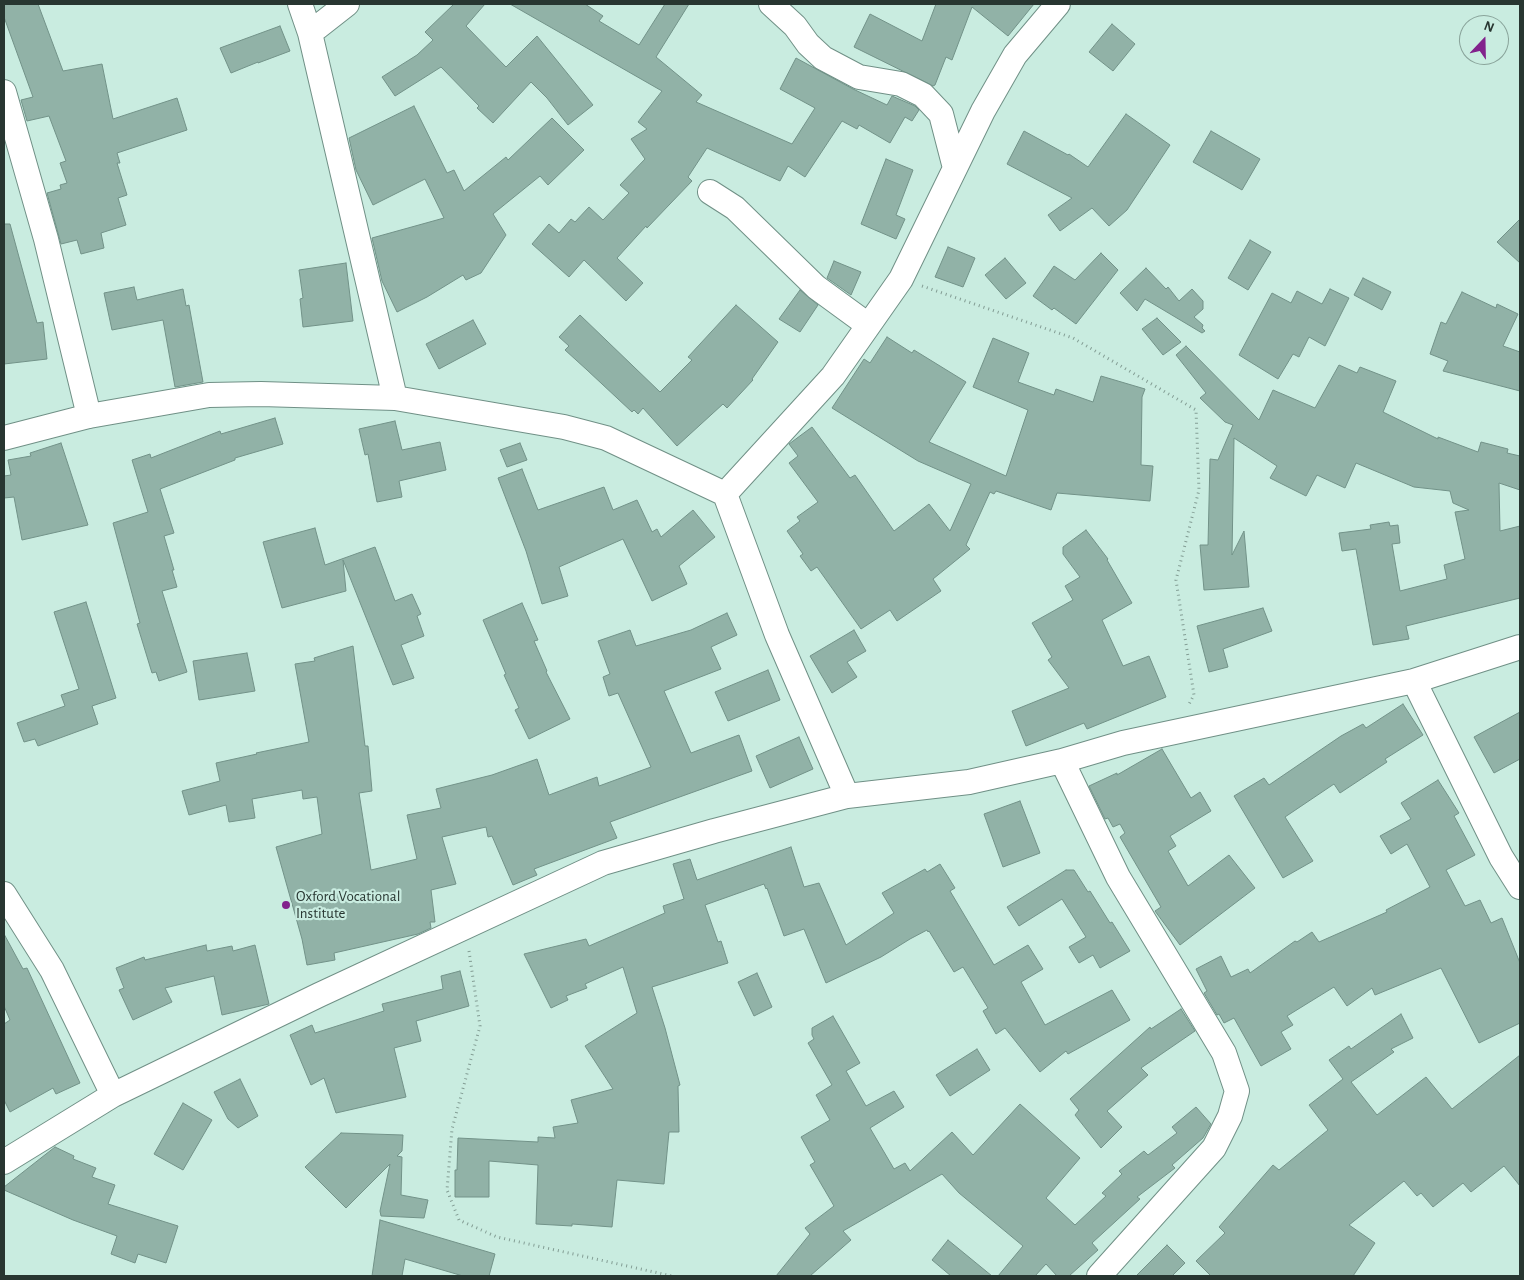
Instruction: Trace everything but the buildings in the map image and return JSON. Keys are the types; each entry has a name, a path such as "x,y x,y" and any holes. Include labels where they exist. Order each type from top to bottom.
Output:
{"street":[{"path":"300,4 310,33 395,398"},
{"path":"310,33 347,4"},
{"path":"771,4 795,26 808,44 823,58 859,77 901,84 924,95 941,114 955,168"},
{"path":"725,494 833,376 900,279 983,111 1015,54 1058,4"},
{"path":"4,92 46,239 89,416"},
{"path":"710,192 735,208 816,287 868,325"},
{"path":"4,438 89,416 209,395 260,394 395,398 564,427 606,438 725,494 778,635 847,796"},
{"path":"4,1162 114,1095 318,995 603,863 847,796 969,782 1062,761 1123,743 1414,681 1520,647"},
{"path":"1414,681 1501,857 1520,887"},
{"path":"1062,761 1118,877 1224,1053 1237,1091 1230,1116 1214,1148 1099,1276"},
{"path":"4,894 52,970 114,1095"}],"path":[{"path":"900,279 1073,338 1196,410 1199,490 1176,580 1194,695 1175,732"},
{"path":"465,928 480,1026 452,1130 447,1190 459,1220 497,1237 672,1276"}],"place":[{"name":"Oxford Vocational Institute","path":"286,905"}]}
